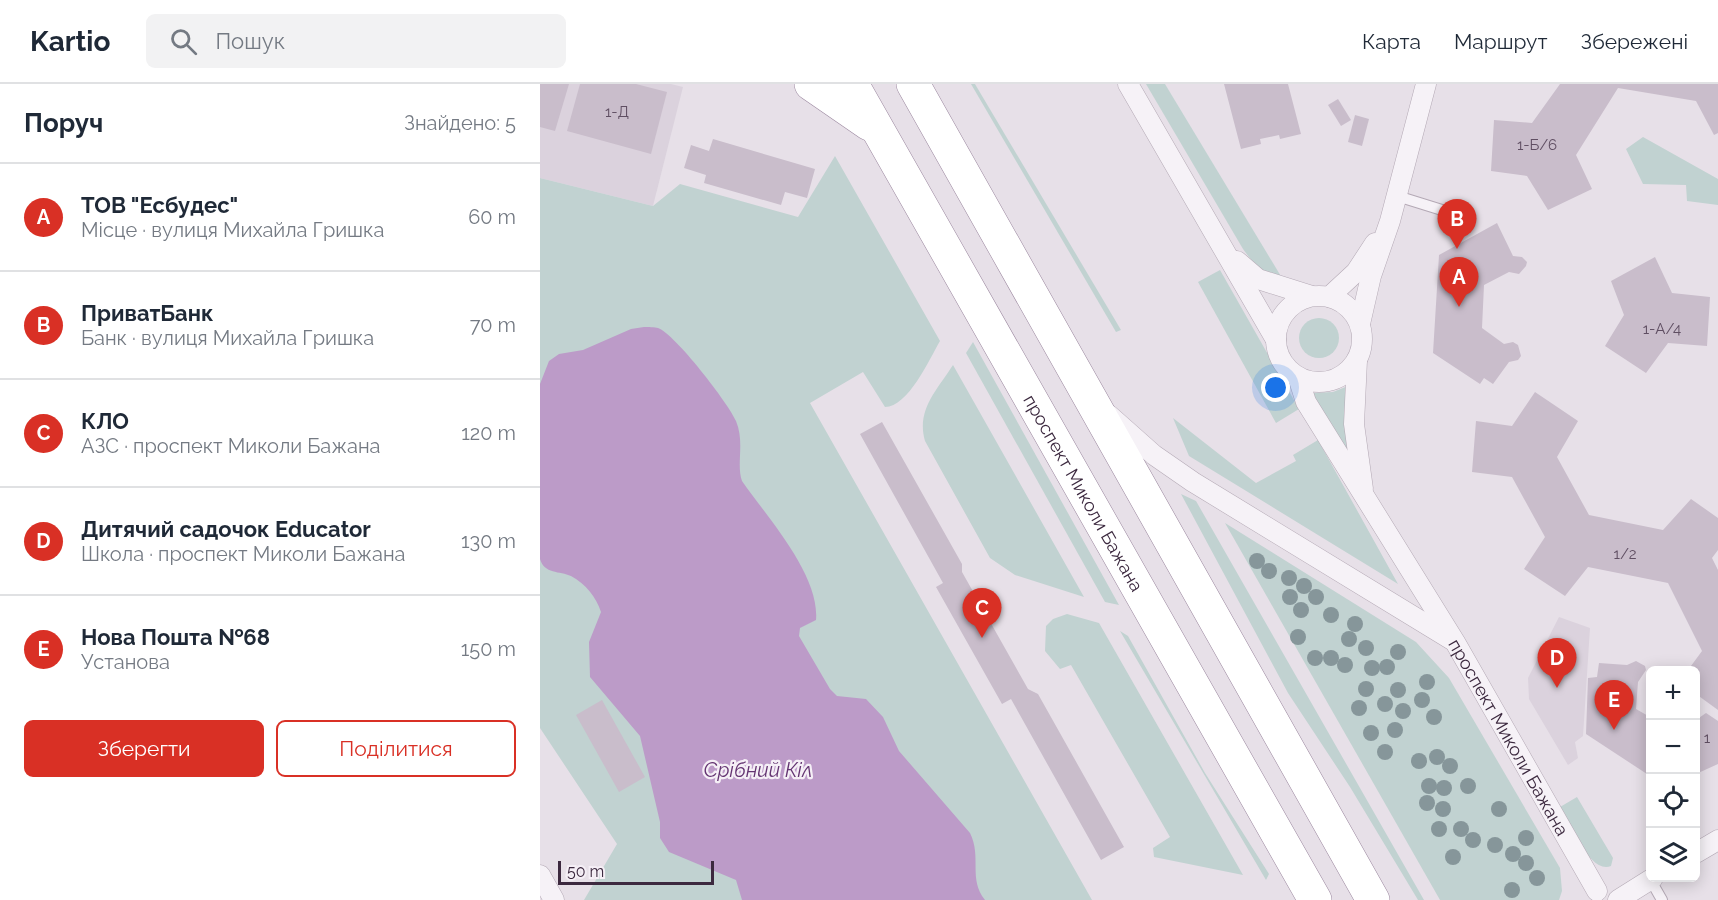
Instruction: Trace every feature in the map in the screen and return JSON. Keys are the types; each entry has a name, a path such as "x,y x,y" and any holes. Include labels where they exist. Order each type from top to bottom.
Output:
{"highway":[{"path":"811,84 844,104 880,133"},
{"name":"проспект Миколи Бажана","path":"852,84 1315,900"},
{"path":"913,84 1373,900"},
{"path":"930,84 952,154"}],"street":[{"path":"1128,84 1276,340 1283,361 1298,377 1314,382 1331,381 1346,373 1357,360 1362,342 1360,324 1371,276 1390,221 1426,84"},
{"path":"1276,340 1280,320 1293,304 1320,296 1356,272 1390,221"},
{"path":"1227,253 1258,279 1342,302 1353,312 1360,324"},
{"name":"проспект Миколи Бажана","path":"1357,360 1354,424 1363,492"},
{"name":"проспект Миколи Бажана","path":"1298,377 1306,402 1347,472 1363,492 1455,642 1592,896"},
{"path":"1091,399 1154,455 1193,482 1455,642"},
{"path":"1700,850 1718,840"},
{"path":"540,875 554,900"},
{"path":"1592,896 1608,891 1617,900 1646,881"}],"lane":[{"path":"1397,196 1458,215"},
{"path":"1653,882 1662,900"}],"shaded area":[{"path":"540,84 671,84 683,87 653,206 540,178"},
{"path":"971,84 975,84 1121,330 1116,332"},
{"path":"1146,84 1165,84 1282,278 1264,272 1243,249"},
{"path":"1643,137 1718,179 1718,205 1687,201 1686,185 1643,184 1626,149"},
{"path":"835,156 940,341 910,391 894,405 885,407 863,372 810,403 1092,900 584,900 617,844 540,728 540,178 653,206 680,184 798,217"},
{"path":"1220,270 1299,409 1276,423 1198,282"},
{"path":"1319,318 1333,324 1339,338 1333,352 1319,358 1305,352 1299,338 1305,324"},
{"path":"973,342 1119,605 1105,602 966,353"},
{"path":"953,365 1084,597 1015,575 990,558 925,441 923,420 926,410"},
{"path":"1348,386 1349,457 1311,393 1333,392"},
{"path":"1173,418 1256,483 1296,461 1293,455 1318,440 1398,584 1189,456"},
{"path":"1181,494 1196,501 1424,900 1418,900 1350,787 1288,693"},
{"path":"1225,523 1416,642 1449,678 1560,868 1562,891 1559,900 1440,900"},
{"path":"1067,614 1099,623 1243,875 1154,857 1153,848 1170,837 1071,665 1060,669 1045,651 1046,626 1053,619"},
{"path":"1559,617 1590,628 1583,736 1575,742 1578,758 1568,765 1529,699 1528,678"},
{"path":"1120,631 1128,636 1205,773 1269,874 1266,880"},
{"path":"1577,797 1613,858 1611,866 1603,867 1595,863 1588,855 1560,807"}],"water":[{"name":"Срібний Кіл","path":"658,328 666,333 701,370 731,412 739,429 742,481 790,547 810,584 815,603 816,620 800,628 799,636 830,689 837,696 866,699 883,717 899,751 970,833 975,851 977,884 985,900 742,900 736,880 669,852 660,838 660,822 640,736 590,677 589,642 601,612 599,606 590,591 581,583 571,576 549,570 540,559 540,384 549,361 559,354 583,350 631,329"}],"building":[{"path":"540,84 569,84 555,131 540,127"},
{"path":"580,84 636,84 667,92 651,154 567,131"},
{"path":"1224,84 1288,84 1301,134 1280,139 1279,135 1260,139 1261,144 1241,149"},
{"path":"1560,84 1718,84 1718,133 1714,135 1696,101 1618,88 1576,155 1592,189 1548,210 1527,176 1491,171 1494,120 1532,123"},
{"path":"1338,99 1351,120 1341,126 1328,105"},
{"path":"1355,115 1369,119 1362,146 1348,142"},
{"path":"713,139 815,169 807,198 785,192 781,205 704,183 706,175 684,168 691,145 709,151"},
{"path":"1497,223 1513,256 1522,257 1527,262 1519,274 1509,272 1484,285 1482,328 1504,344 1513,342 1518,345 1521,356 1518,360 1509,362 1493,384 1484,378 1480,384 1433,353 1439,255"},
{"path":"1655,257 1672,293 1710,297 1707,346 1668,343 1646,373 1605,346 1624,315 1611,281"},
{"path":"1535,392 1578,421 1557,457 1589,515 1663,530 1691,499 1718,518 1718,550 1712,558 1718,570 1718,710 1700,697 1700,666 1691,666 1702,651 1668,583 1588,567 1565,596 1524,569 1545,537 1512,477 1472,472 1476,421 1512,426"},
{"path":"882,422 962,564 962,572 1028,689 1038,694 1124,847 1101,860 1011,699 1002,704 936,587 943,583 860,434"},
{"path":"1636,661 1645,666 1646,670 1638,682 1636,709 1646,715 1646,773 1586,734 1588,678 1597,677 1599,663 1627,665"},
{"path":"602,700 645,777 619,792 576,715"},
{"path":"1706,713 1718,721 1718,764 1700,772 1700,720 1700,717"}],"place":[{"name":"ПриватБанк","path":"1457,249"},
{"name":"ТОВ \"Есбудес\"","path":"1459,307"},
{"name":"КЛО","path":"982,638"},
{"name":"Дитячий садочок Educator","path":"1557,688"},
{"name":"Нова Пошта №68","path":"1614,730"}]}
